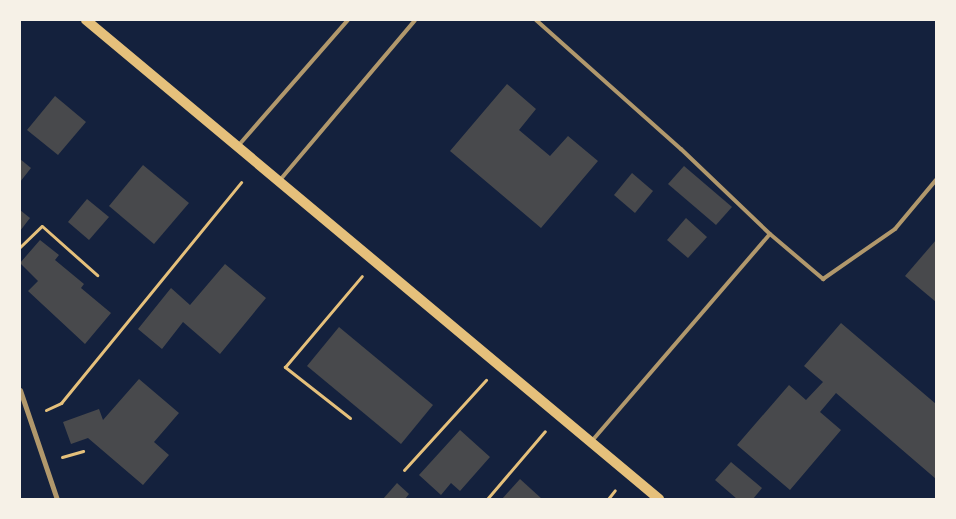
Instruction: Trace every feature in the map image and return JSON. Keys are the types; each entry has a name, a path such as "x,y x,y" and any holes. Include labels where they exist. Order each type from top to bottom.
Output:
{"main road":[{"path":"86,20 280,180 659,499"}],"street":[{"path":"20,390 57,499"}],"lane":[{"path":"238,146 348,20"},
{"path":"280,180 416,20"},
{"path":"536,20 681,149 770,234 823,279 895,229 936,180"},
{"path":"592,442 770,234"}],"path":[{"path":"29,418 61,404 241,182"},
{"path":"20,246 42,226 97,275"},
{"path":"350,418 285,367 374,259"},
{"path":"404,470 499,364"},
{"path":"487,499 558,415"}],"building":[{"path":"507,84 536,109 519,130 550,156 568,136 598,161 541,228 450,151"},
{"path":"55,96 86,122 58,155 27,130"},
{"path":"20,159 31,168 20,182"},
{"path":"143,165 189,203 154,244 109,206"},
{"path":"684,166 732,207 716,225 668,184"},
{"path":"632,173 653,191 635,213 614,195"},
{"path":"87,199 109,217 89,240 68,222"},
{"path":"20,210 30,218 20,231"},
{"path":"686,218 707,237 688,258 667,240"},
{"path":"40,240 59,255 55,260 84,284 81,288 111,313 85,344 28,291 38,281 20,263"},
{"path":"936,240 936,302 905,276"},
{"path":"225,264 266,298 220,354 183,322 162,349 138,329 171,288 190,305"},
{"path":"841,323 936,404 936,479 836,393 820,412 841,430 790,490 737,445 789,385 806,400 823,382 804,366"},
{"path":"339,327 433,405 401,444 307,366"},
{"path":"139,379 179,413 154,442 169,455 143,485 88,438 71,444 63,422 99,409 103,420"},
{"path":"460,430 490,457 460,491 451,483 441,495 419,475"},
{"path":"731,462 762,488 753,499 737,499 715,480"},
{"path":"520,479 542,499 502,499"},
{"path":"397,483 409,494 405,499 383,499"}]}
